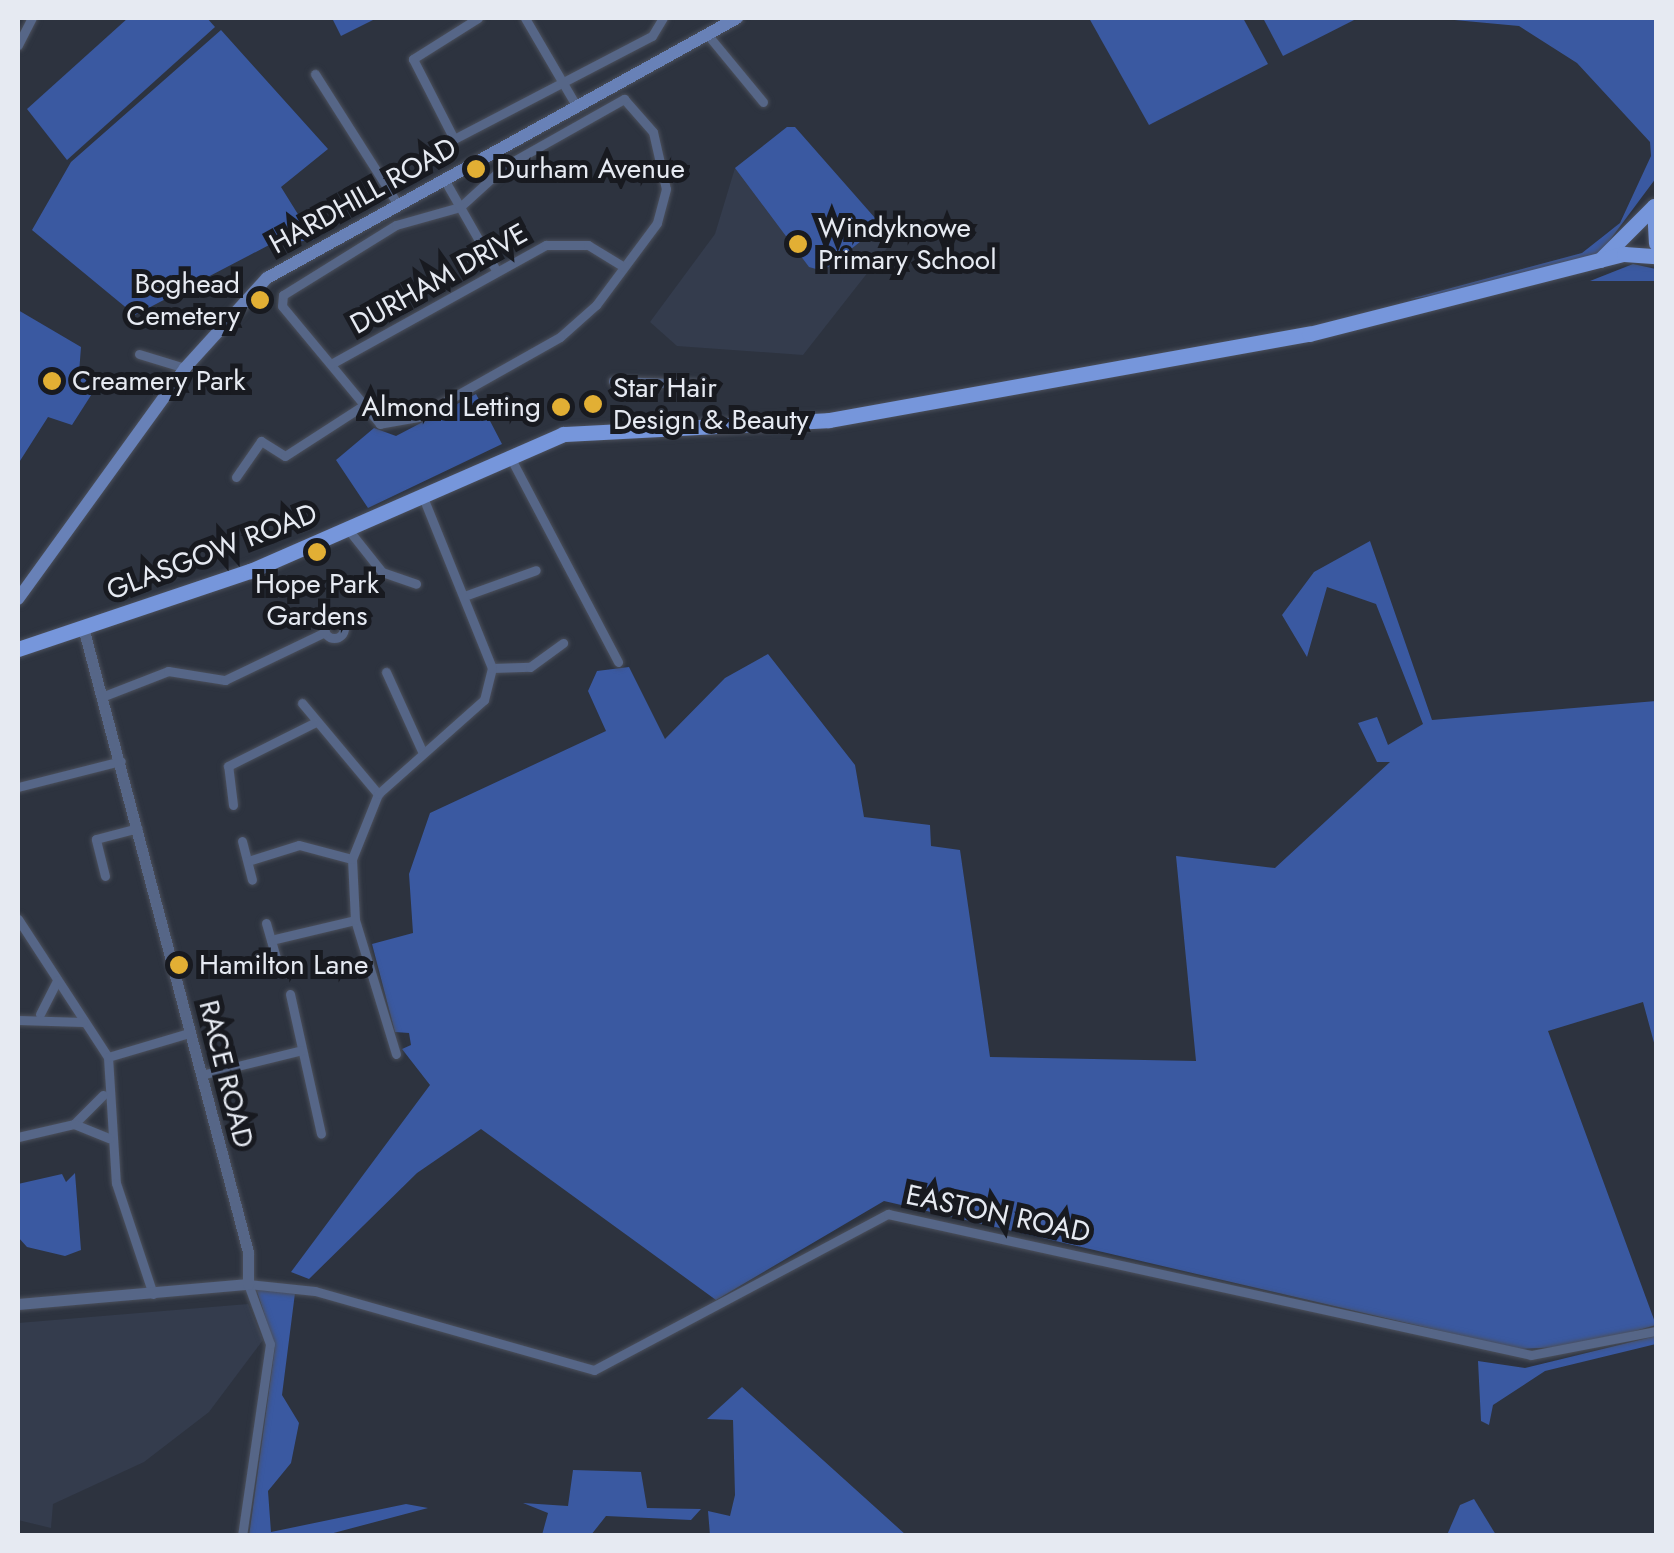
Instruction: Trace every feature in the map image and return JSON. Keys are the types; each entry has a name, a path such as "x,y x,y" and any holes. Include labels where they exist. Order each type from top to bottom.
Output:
{"main road":[{"name":"HARDHILL ROAD","path":"18,599 185,368 267,278 737,18"},
{"path":"1655,204 1656,243"},
{"path":"1597,262 1655,204"},
{"name":"GLASGOW ROAD","path":"18,649 347,528 508,452 597,430 829,420 1309,334 1597,262 1656,256"}],"street":[{"path":"18,45 32,18"},
{"path":"478,18 413,59 454,139 564,84 664,21"},
{"path":"525,18 577,107"},
{"path":"707,34 763,102"},
{"path":"316,74 398,204"},
{"path":"624,99 652,132 667,175 657,223 570,330 418,417 380,424 282,306 293,282 396,224 460,207 505,166 624,99"},
{"path":"444,179 496,270"},
{"name":"DURHAM DRIVE","path":"331,364 496,270 568,240 624,267"},
{"path":"139,354 185,368"},
{"path":"613,381 700,384"},
{"path":"236,477 261,441 285,456 364,405"},
{"path":"508,452 618,662"},
{"path":"396,1054 355,920 352,858 378,794 484,700 492,668 467,595 422,494"},
{"path":"347,528 382,572 416,584"},
{"path":"467,595 536,570"},
{"name":"RACE ROAD","path":"83,627 201,1075 248,1284 270,1344 242,1536"},
{"path":"104,696 168,670 225,680 325,632"},
{"path":"492,668 530,667 563,643"},
{"path":"386,672 422,751"},
{"path":"302,703 314,723 378,794"},
{"path":"233,805 228,766 314,723"},
{"path":"18,787 120,760"},
{"path":"104,876 96,840 138,828"},
{"path":"242,841 252,880"},
{"path":"248,861 300,845 352,858"},
{"path":"18,920 108,1056 104,1094 126,1226 154,1294"},
{"path":"271,940 355,920"},
{"path":"266,923 276,958"},
{"path":"40,1014 57,980"},
{"path":"290,994 321,1134"},
{"path":"18,1020 40,1014 86,1023"},
{"path":"108,1056 189,1033"},
{"path":"201,1075 302,1050"},
{"path":"18,1137 74,1124 104,1094"},
{"path":"74,1124 109,1138"},
{"name":"EASTON ROAD","path":"248,1284 315,1291 533,1360 594,1370 888,1214 1530,1355 1656,1331"},
{"path":"18,1304 248,1284"}],"shaded area":[{"path":"128,18 207,18 215,27 67,160 27,109"},
{"path":"332,18 377,18 341,36"},
{"path":"1089,18 1243,18 1268,64 1149,125"},
{"path":"1263,18 1358,18 1283,56"},
{"path":"1433,18 1656,18 1656,178 1598,256 1469,290 1410,299 1582,253 1620,223 1651,156 1650,142 1577,63 1519,26"},
{"path":"221,30 328,149 281,187 314,240 271,244 135,315 32,230 71,162"},
{"name":"Windyknowe Primary School","path":"787,127 894,239 803,355 677,346 650,322 715,234 735,168"},
{"path":"787,127 795,127 890,235 865,238 823,271 809,267 735,168"},
{"path":"1633,264 1656,269 1656,281 1590,281"},
{"name":"Creamery Park","path":"18,310 81,347 79,373 95,389 72,425 48,417 18,464"},
{"path":"476,394 502,444 368,508 336,460 374,428 396,436"},
{"path":"1370,541 1432,720 1656,701 1656,1050 1643,1002 1548,1031 1656,1325 1582,1346 1518,1349 884,1201 716,1300 481,1129 417,1173 309,1279 291,1272 430,1085 402,1049 411,1045 409,1033 395,1032 372,944 413,933 409,874 430,813 606,731 588,691 597,671 629,667 665,739 725,678 768,654 855,765 864,817 930,825 931,846 960,850 990,1057 1196,1061 1176,856 1275,868 1390,762 1377,762 1358,723 1377,717 1388,745 1423,724 1376,604 1327,587 1307,657 1282,615 1314,572"},
{"path":"75,1173 81,1250 65,1256 27,1247 18,1237 18,1184 62,1174 66,1182"},
{"path":"256,1288 295,1293 282,1395 299,1423 291,1463 268,1491 271,1532 406,1504 428,1508 326,1535 249,1536 275,1347"},
{"path":"248,1304 263,1340 209,1412 144,1462 53,1504 51,1528 18,1520 18,1323"},
{"path":"1656,1336 1656,1344 1545,1371 1493,1405 1489,1425 1481,1421 1478,1361 1525,1368"},
{"path":"742,1387 906,1535 710,1535 708,1511 730,1516 735,1495 733,1420 707,1419"},
{"path":"573,1470 641,1472 647,1508 701,1509 691,1520 606,1516 591,1535 542,1535 548,1513 523,1503 568,1506"},
{"path":"1474,1499 1496,1535 1447,1535 1460,1505"}],"place":[{"name":"Durham Avenue","path":"476,169"},
{"name":"Windyknowe Primary School","path":"798,244"},
{"name":"Boghead Cemetery","path":"260,300"},
{"name":"Creamery Park","path":"52,381"},
{"name":"Star Hair Design & Beauty","path":"593,404"},
{"name":"Almond Letting","path":"561,407"},
{"name":"Hope Park Gardens","path":"317,552"},
{"name":"Hamilton Lane","path":"179,965"}]}
